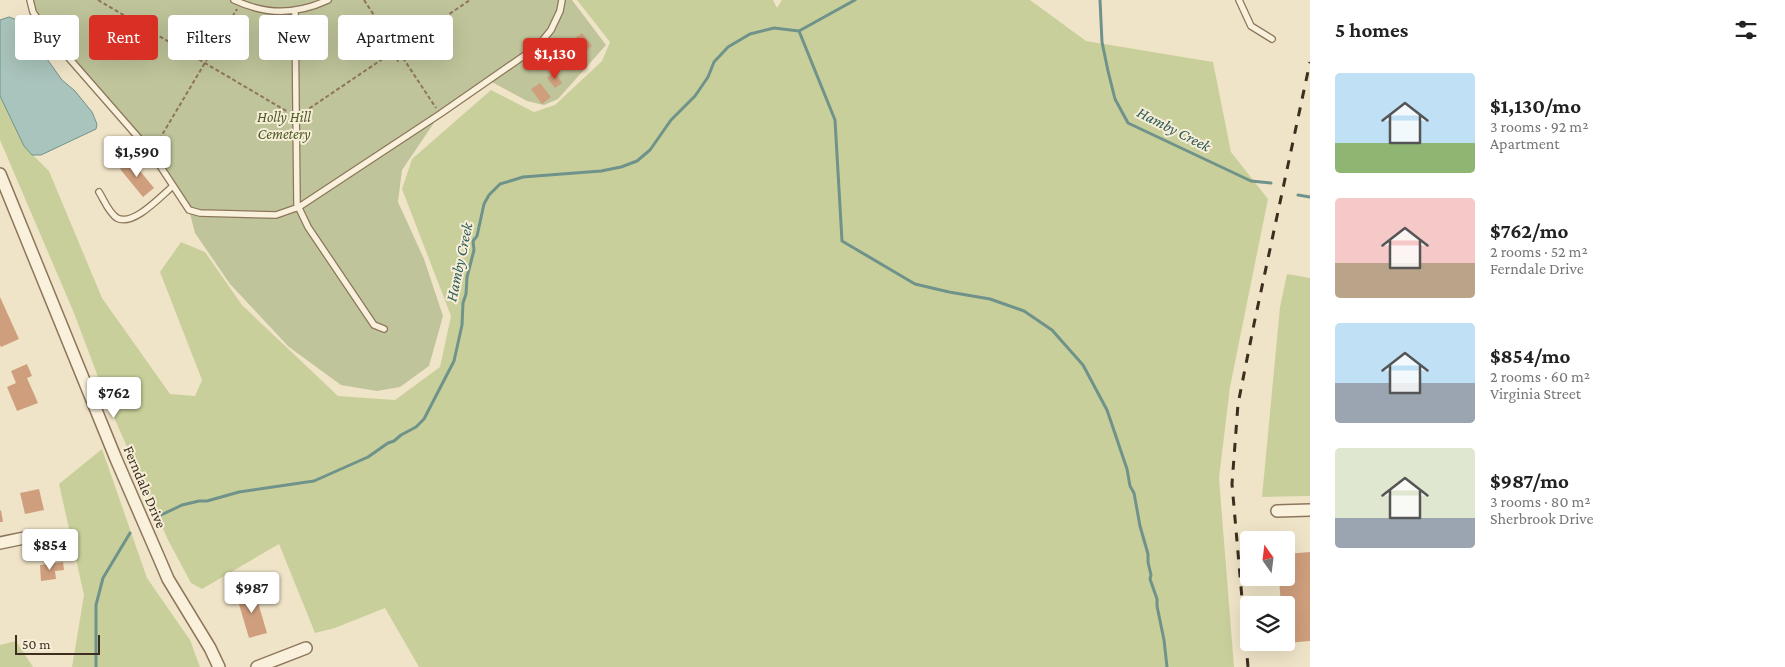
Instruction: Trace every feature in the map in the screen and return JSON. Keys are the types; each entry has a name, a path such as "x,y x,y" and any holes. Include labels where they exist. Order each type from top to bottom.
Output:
{"street":[{"name":"Ferndale Drive","path":"0,174 158,558 168,579 210,648 218,667"},
{"path":"1277,512 1310,510"},
{"path":"0,543 29,536"},
{"path":"257,667 306,648"}],"lane":[{"path":"30,0 33,12 47,32 151,152 189,210 200,213 276,215 299,207 440,114 538,46 551,30 560,11 562,0"},
{"path":"234,0 264,11 295,10 328,0"},
{"path":"1239,0 1251,26 1272,39"},
{"path":"295,10 297,204 308,227 374,325 384,329"},
{"path":"99,192 116,218 123,220 132,218 142,212 173,186"}],"path":[{"path":"98,0 296,117 381,60"},
{"path":"364,0 374,15"},
{"path":"448,15 470,0"},
{"path":"151,152 240,3"},
{"path":"403,60 440,114"}],"green space":[{"name":"Holly Hill Cemetery","path":"30,0 572,0 606,45 558,99 544,105 527,101 490,81 440,114 402,170 398,202 424,259 443,316 429,366 400,387 377,391 341,385 289,347 230,284 195,233 189,210 167,175 70,60 79,60 79,15 38,15"},
{"path":"577,0 773,0 777,8 782,0 1030,0 1086,41 1213,62 1231,152 1268,199 1230,387 1219,478 1234,667 419,667 385,608 335,628 315,633 279,544 202,589 191,583 168,540 109,406 74,313 0,140 0,96 24,146 49,171 102,298 170,394 195,396 202,380 160,272 181,242 205,252 242,305 338,396 395,400 440,367 451,316 402,189 412,159 491,90 534,112 555,105 602,61 610,42"},
{"path":"1287,274 1310,278 1310,496 1262,497 1280,307"},
{"path":"102,449 147,578 190,640 200,667 72,667 84,595 59,484"},
{"path":"16,641 33,667 0,667 0,645"}],"water":[{"path":"9,17 15,19 15,60 48,60 62,80 75,91 92,112 97,124 96,129 41,155 32,155 24,146 0,96 0,20"}],"building":[{"path":"582,33 592,46 563,66 553,53"},
{"path":"555,72 562,83 555,88 547,78"},
{"path":"540,83 551,97 542,104 531,89"},
{"path":"131,160 154,188 143,197 120,169"},
{"path":"0,297 19,339 1,347 0,345"},
{"path":"27,364 32,376 27,378 38,403 17,411 7,387 16,383 11,371"},
{"path":"39,489 44,510 25,514 20,493"},
{"path":"1,510 3,522 0,522"},
{"path":"1310,552 1310,641 1295,642 1295,596 1280,596 1280,586 1295,586 1295,553"},
{"path":"63,562 64,570 55,571 56,579 41,581 40,565"},
{"path":"254,589 267,633 249,638 236,594"}],"waterway":[{"name":"Hamby Creek","path":"157,517 182,505 199,501 207,501 239,492 314,481 368,457 416,427 424,419 454,361 462,325 467,277 474,250 473,241 477,236 484,204 489,195 500,184 523,177 601,171 637,161 650,150 671,120 695,96 708,77 714,62 728,47 750,34 774,28 799,31 855,0"},
{"name":"Hamby Creek","path":"1100,0 1102,42 1108,71 1115,99 1128,123 1251,181 1271,183"},
{"path":"799,31 835,120 842,241 915,284 990,299 1024,311 1052,330 1083,365 1107,410 1127,469 1130,486 1134,493 1140,526 1148,554 1150,579 1157,599 1167,667"},
{"name":"Hamby Creek","path":"1298,195 1310,197"},
{"name":"Hamby Creek","path":"96,667 96,605 103,578 130,533"}],"railway":[{"path":"1248,667 1232,484 1238,404 1310,62"}]}
